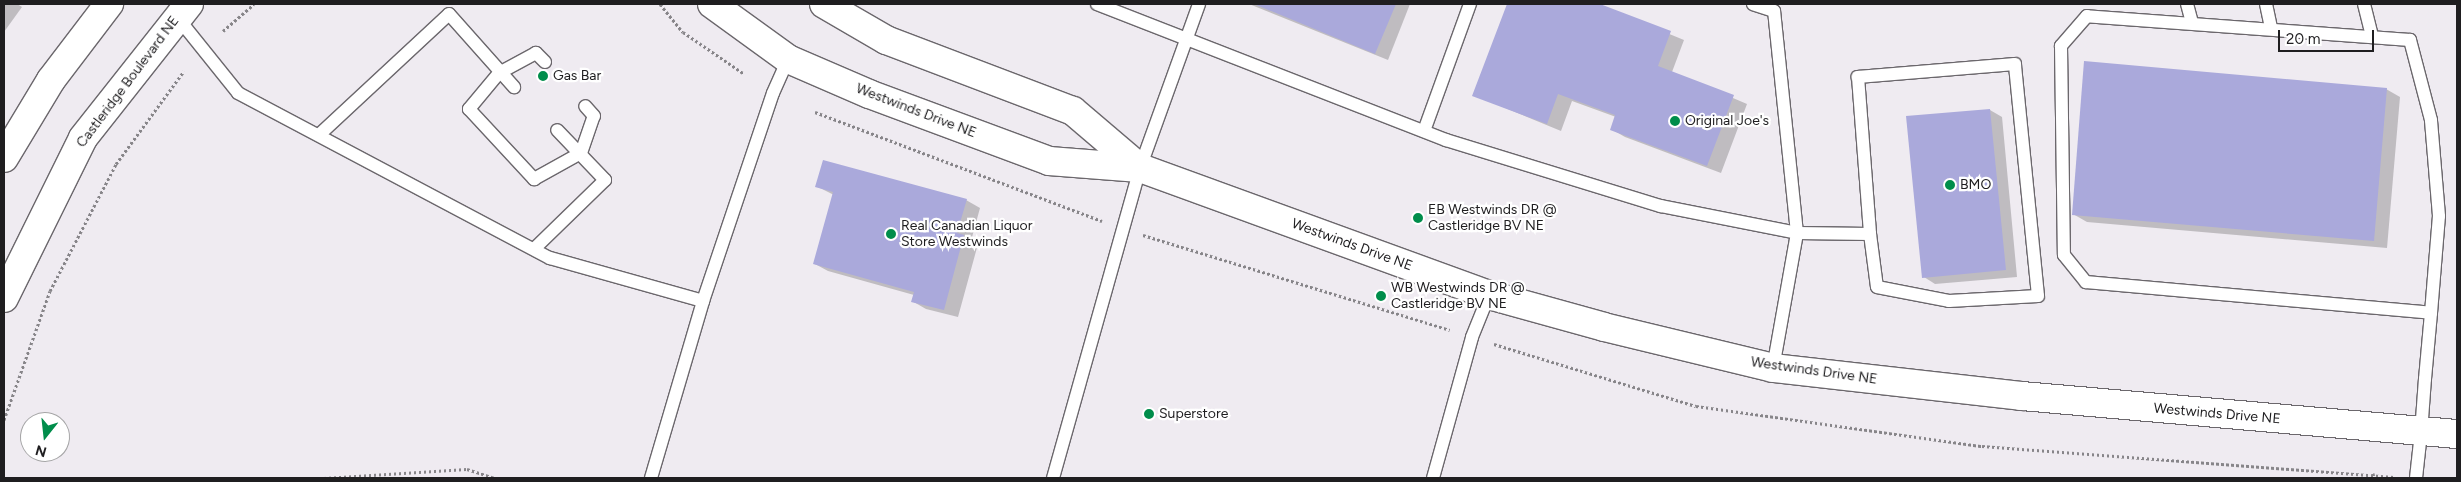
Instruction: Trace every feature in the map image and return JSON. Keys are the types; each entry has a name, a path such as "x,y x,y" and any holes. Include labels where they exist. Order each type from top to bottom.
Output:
{"street":[{"path":"4,158 50,80 109,4"},
{"name":"Westwinds Drive NE","path":"712,4 788,59 869,94 1049,161 1140,168 1489,295 1773,368 2421,433 2457,434"},
{"name":"Westwinds Drive NE","path":"824,4 886,40 1073,111 1140,168"},
{"name":"Castleridge Boulevard NE","path":"4,298 83,138 183,10"}],"lane":[{"path":"1097,4 1123,9 1186,39 1424,131 1661,206 1796,233 1870,234"},
{"path":"1053,478 1140,168 1199,4"},
{"path":"1424,131 1470,4"},
{"path":"1754,4 1778,8 1796,233 1773,368"},
{"path":"2187,4 2192,24"},
{"path":"2266,4 2271,28"},
{"path":"2364,4 2372,35"},
{"path":"183,10 238,93 320,134 550,258 703,301"},
{"path":"320,134 449,14 514,87"},
{"path":"2416,478 2421,433 2431,313 2439,216 2431,120 2410,40 2372,35 2087,16 2061,46 2064,255 2086,282 2431,313"},
{"path":"545,62 536,53 499,72 470,109 534,179 580,153 594,116 585,106"},
{"path":"651,478 703,301 773,93 788,59"},
{"path":"2015,64 2038,296 1949,301 1877,287 1870,234 1858,77 2015,64"},
{"path":"534,249 605,180 557,130"},
{"path":"1433,478 1472,337 1489,295"}],"path":[{"path":"223,31 254,4"},
{"path":"660,4 683,32 743,73"},
{"path":"4,420 50,291 116,164 184,71"},
{"path":"324,478 467,469 494,478"},
{"path":"2373,473 2374,478"}],"building":[{"path":"1254,4 1396,4 1375,54"},
{"path":"1507,4 1600,4 1671,31 1658,66 1734,95 1707,166 1610,130 1615,115 1558,94 1547,124 1472,96"},
{"path":"2084,61 2387,88 2374,241 2072,215"},
{"path":"1990,109 2006,270 1922,278 1906,116"},
{"name":"Real Canadian Liquor Store Westwinds","path":"823,160 967,199 957,233 964,235 944,310 911,302 914,292 813,264 833,192 815,187"}],"place":[{"name":"Gas Bar","path":"543,76"},
{"name":"Original Joe's","path":"1675,121"},
{"name":"BMO","path":"1950,185"},
{"name":"EB Westwinds DR @ Castleridge BV NE","path":"1418,218"},
{"name":"Real Canadian Liquor Store Westwinds","path":"891,234"},
{"name":"WB Westwinds DR @ Castleridge BV NE","path":"1381,296"},
{"name":"Superstore","path":"1149,414"}]}
